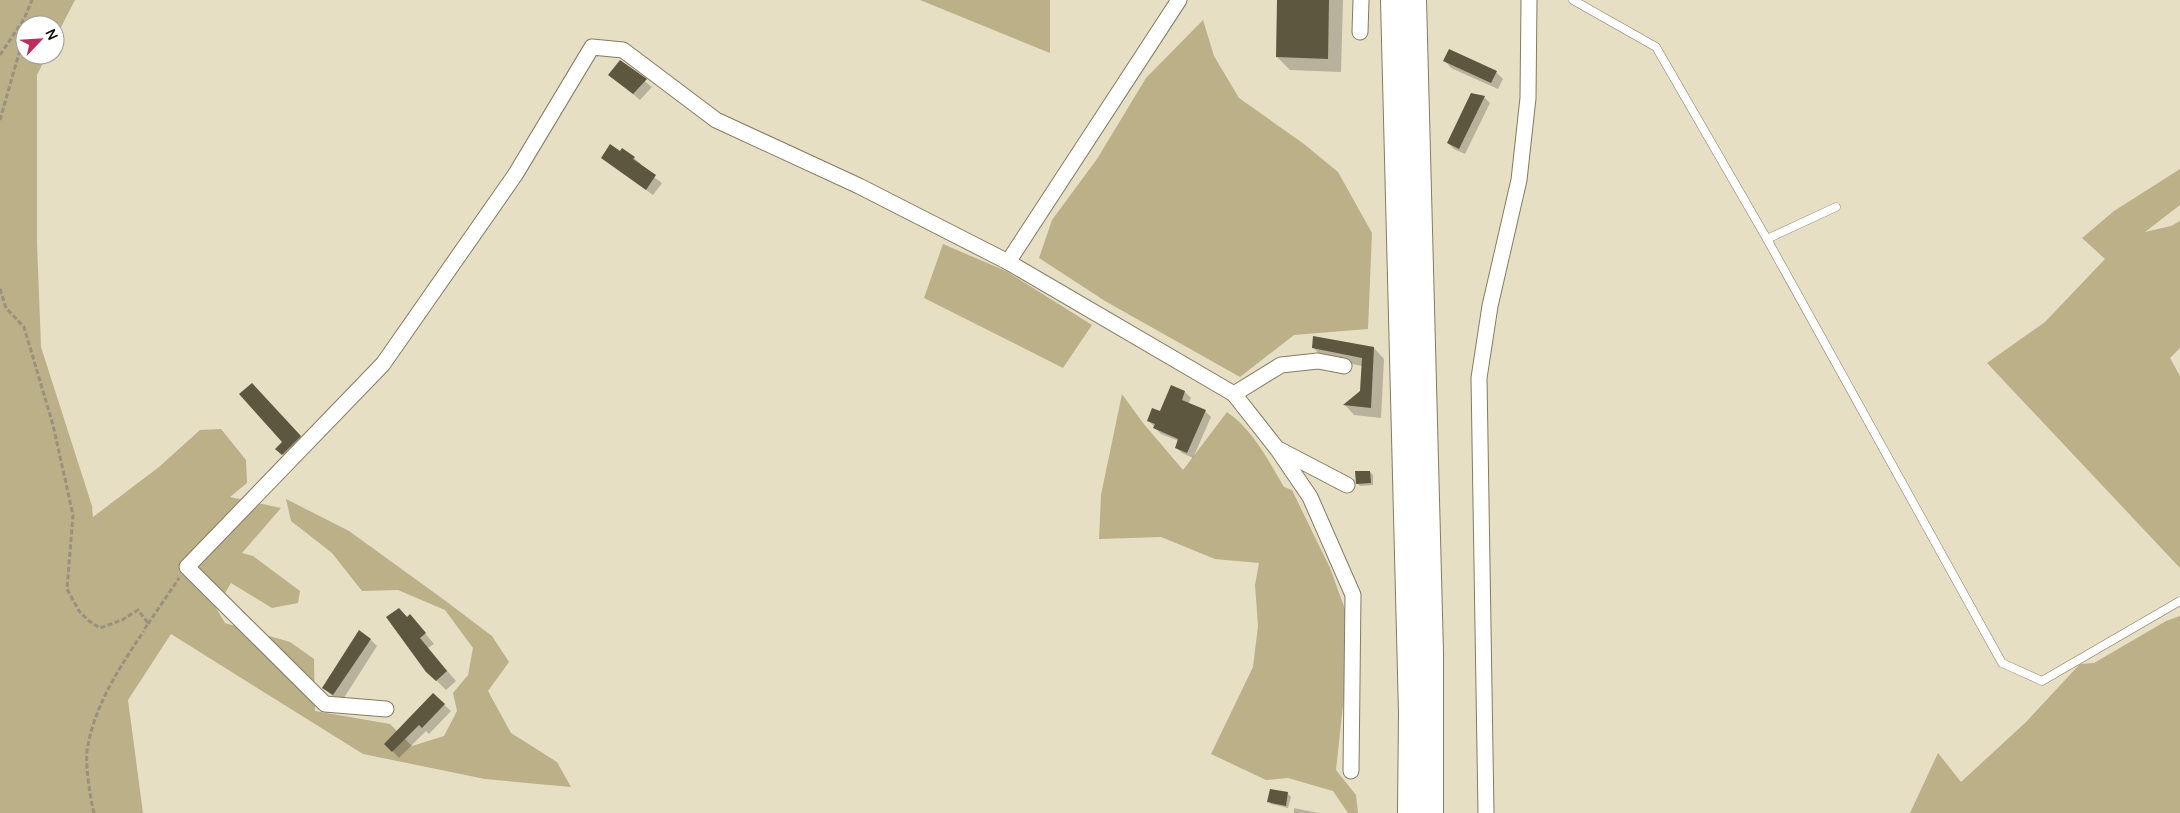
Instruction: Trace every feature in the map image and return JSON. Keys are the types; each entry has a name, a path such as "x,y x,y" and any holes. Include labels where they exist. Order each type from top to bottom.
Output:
{"highway":[{"path":"1393,0 1411,713 1410,813"},
{"path":"1414,0 1431,653 1431,813"}],"street":[{"path":"1008,262 1179,0"},
{"path":"1360,32 1361,0"},
{"path":"1486,813 1479,378 1490,306 1519,180 1528,98 1529,0"},
{"path":"386,709 325,704 187,567 383,364 515,175 592,47 623,50 716,120 859,186 1008,262 1234,394 1278,450 1310,497 1353,596 1351,771"},
{"path":"1234,394 1281,364 1318,361 1344,366"},
{"path":"1278,450 1346,485"}],"lane":[{"path":"1573,0 1656,47 1767,240 2002,663 2042,681 2180,601"},
{"path":"1767,240 1836,207"}],"path":[{"path":"26,15 32,0"},
{"path":"0,54 15,32"},
{"path":"0,120 16,65"},
{"path":"0,289 6,308 24,327 53,425 73,514 67,568 67,589 79,611 100,628 122,620 138,610 148,623 143,632"},
{"path":"94,813 90,795 87,746 108,687 187,567"}],"shaded area":[{"path":"0,0 75,0 65,20 65,15 15,15 15,65 42,65 37,75 37,243 41,347 92,506 93,517 159,467 200,430 221,429 246,460 247,483 230,497 281,508 242,553 253,556 300,591 298,603 272,608 231,583 216,608 225,623 290,642 314,659 315,711 390,724 412,746 444,736 457,711 453,693 468,675 473,648 445,610 398,590 362,591 332,553 291,521 286,499 349,531 492,636 509,662 488,691 511,733 557,762 571,787 485,779 363,754 171,634 128,700 143,813 0,813"},
{"path":"920,0 1050,0 1050,53"},
{"path":"1203,20 1214,56 1239,98 1304,144 1338,172 1372,233 1368,329 1294,335 1240,377 1105,301 1039,258 1052,220 1097,159 1146,78"},
{"path":"2180,169 2180,205 2145,232 2171,226 2180,221 2180,348 2170,358 2180,376 2180,568 1987,363 2045,322 2105,259 2082,238 2114,211"},
{"path":"943,244 1006,271 1092,325 1063,368 924,298"},
{"path":"1122,394 1143,423 1183,470 1227,412 1253,437 1284,487 1292,490 1330,568 1345,609 1345,686 1336,770 1356,795 1358,813 1348,813 1333,791 1288,778 1266,780 1211,754 1253,667 1258,626 1255,585 1259,563 1215,559 1161,537 1099,539 1101,495"},
{"path":"2180,616 2180,813 1910,813 1938,753 1961,782 2026,722 2080,664 2094,663 2166,621"}],"building":[{"path":"1277,0 1329,0 1328,59 1276,57"},
{"path":"1449,49 1497,71 1491,83 1443,61"},
{"path":"620,60 647,79 633,94 608,75"},
{"path":"1471,93 1485,96 1459,149 1447,143"},
{"path":"610,144 620,151 622,148 635,157 633,159 656,175 646,190 601,158"},
{"path":"1313,336 1374,347 1371,408 1343,405 1360,391 1362,358 1312,348"},
{"path":"252,383 301,436 282,455 275,449 282,442 239,394"},
{"path":"1171,385 1185,391 1182,400 1206,410 1187,453 1175,448 1178,439 1153,428 1155,424 1147,421 1152,408 1160,411"},
{"path":"1355,471 1370,471 1371,483 1356,484"},
{"path":"399,608 407,617 410,614 426,633 420,638 447,671 436,681 426,672 386,617"},
{"path":"359,630 371,639 333,695 322,688"},
{"path":"433,693 445,704 422,728 419,725 392,752 384,744"},
{"path":"1270,789 1288,792 1286,806 1267,802"}]}
